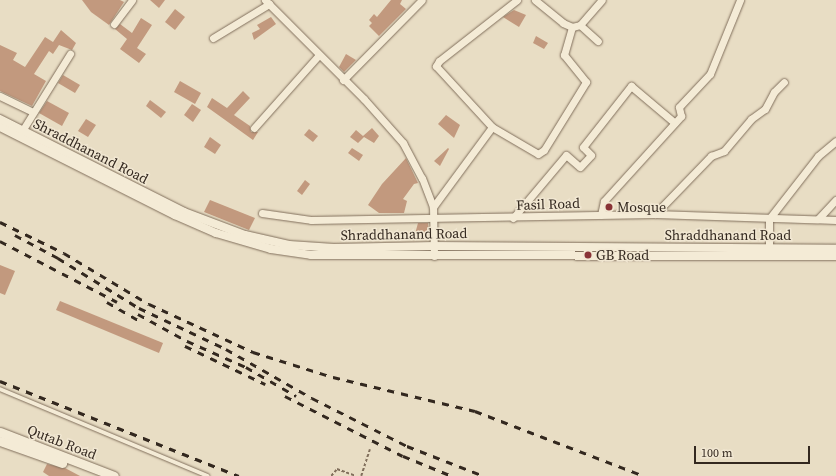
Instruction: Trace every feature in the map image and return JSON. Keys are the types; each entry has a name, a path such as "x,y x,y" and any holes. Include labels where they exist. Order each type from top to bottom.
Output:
{"main road":[{"name":"Qutab Road","path":"0,432 114,476"},
{"name":"Qutab Road","path":"0,440 97,476"}],"street":[{"path":"114,24 132,0"},
{"path":"343,80 422,0"},
{"path":"517,0 438,61 436,66 492,127 538,154 544,150 586,82 564,55 572,27"},
{"path":"535,0 563,23 572,27 580,25 602,0"},
{"path":"601,215 604,201 609,194 681,116 679,107 710,74 740,0"},
{"path":"214,38 267,2 318,56 388,124 403,143 422,178 433,207 435,218 434,256"},
{"path":"580,25 598,41"},
{"path":"22,131 70,54"},
{"path":"254,128 318,56"},
{"path":"655,214 711,156 724,152 751,119 765,109 774,92 784,82"},
{"path":"513,218 566,155 580,167 591,155 583,147 631,86 675,123"},
{"path":"0,96 33,112"},
{"name":"Shraddhanand Road","path":"0,119 184,212 245,236 289,244 334,248 435,246 560,248 836,248"},
{"name":"Shraddhanand Road","path":"0,127 175,215 250,244 311,255 560,257 836,256"},
{"path":"433,207 492,127"},
{"path":"769,248 769,219 818,156 836,141"},
{"path":"818,219 836,200"},
{"name":"Fasil Road","path":"262,213 311,220 513,218 655,214 769,219 836,220"},
{"path":"560,248 560,257"}],"lane":[{"path":"0,389 208,476"}],"path":[{"path":"361,476 370,449"},
{"path":"331,476 337,469 356,476"}],"building":[{"path":"82,0 120,0 124,2 109,25 91,12"},
{"path":"150,0 165,0 159,8"},
{"path":"391,0 402,0 400,4 406,9 379,36 369,26 372,23 369,20 374,14 377,17"},
{"path":"175,9 185,17 175,30 165,22"},
{"path":"514,10 526,15 519,27 503,17"},
{"path":"271,17 276,24 254,40 252,33 260,29 257,25"},
{"path":"141,18 152,25 137,48 146,54 139,63 120,49 127,39 115,29 120,24 132,33"},
{"path":"61,30 76,43 72,50 59,45 53,54 49,51 34,74 46,81 32,106 0,91 0,45 17,53 13,60 25,67 45,37 53,42"},
{"path":"536,36 548,43 544,49 533,43"},
{"path":"346,54 356,60 344,72 339,67"},
{"path":"63,75 80,85 75,93 58,83"},
{"path":"180,81 201,93 195,104 174,92"},
{"path":"243,91 250,98 234,115 250,126 251,132 258,132 253,140 207,107 212,98 227,108"},
{"path":"150,100 166,112 161,118 146,106"},
{"path":"47,101 69,113 62,126 39,113"},
{"path":"192,104 201,110 193,122 184,115"},
{"path":"446,115 460,125 454,138 438,124"},
{"path":"86,119 96,125 88,137 78,131"},
{"path":"372,128 379,136 374,143 364,137 358,143 350,137 356,130 363,136"},
{"path":"309,129 318,136 313,142 304,135"},
{"path":"210,137 221,145 215,154 204,147"},
{"path":"352,148 363,155 359,161 348,153"},
{"path":"448,148 449,149 440,166 434,161"},
{"path":"406,158 418,183 414,184 403,199 407,201 404,213 379,213 368,205 382,184"},
{"path":"305,180 310,184 302,195 297,191"},
{"path":"210,200 255,218 249,230 204,212"},
{"path":"418,223 428,223 429,234 415,234"},
{"path":"0,265 15,271 5,295 0,293"},
{"path":"60,301 163,343 159,353 56,310"},
{"path":"47,464 65,468 80,476 49,476 43,472"}],"railway":[{"path":"0,222 64,253 149,304 253,352 333,377 475,411 644,476"},
{"path":"15,235 58,258 139,308 226,349 312,398 407,446 484,476"},
{"path":"0,241 117,302"},
{"path":"107,302 141,322"},
{"path":"138,314 187,341 246,367 296,396"},
{"path":"185,346 265,384"},
{"path":"0,381 239,476"},
{"path":"285,396 403,456 452,476"}],"place":[{"name":"Mosque","path":"609,207"},
{"name":"GB Road","path":"588,255"}]}
